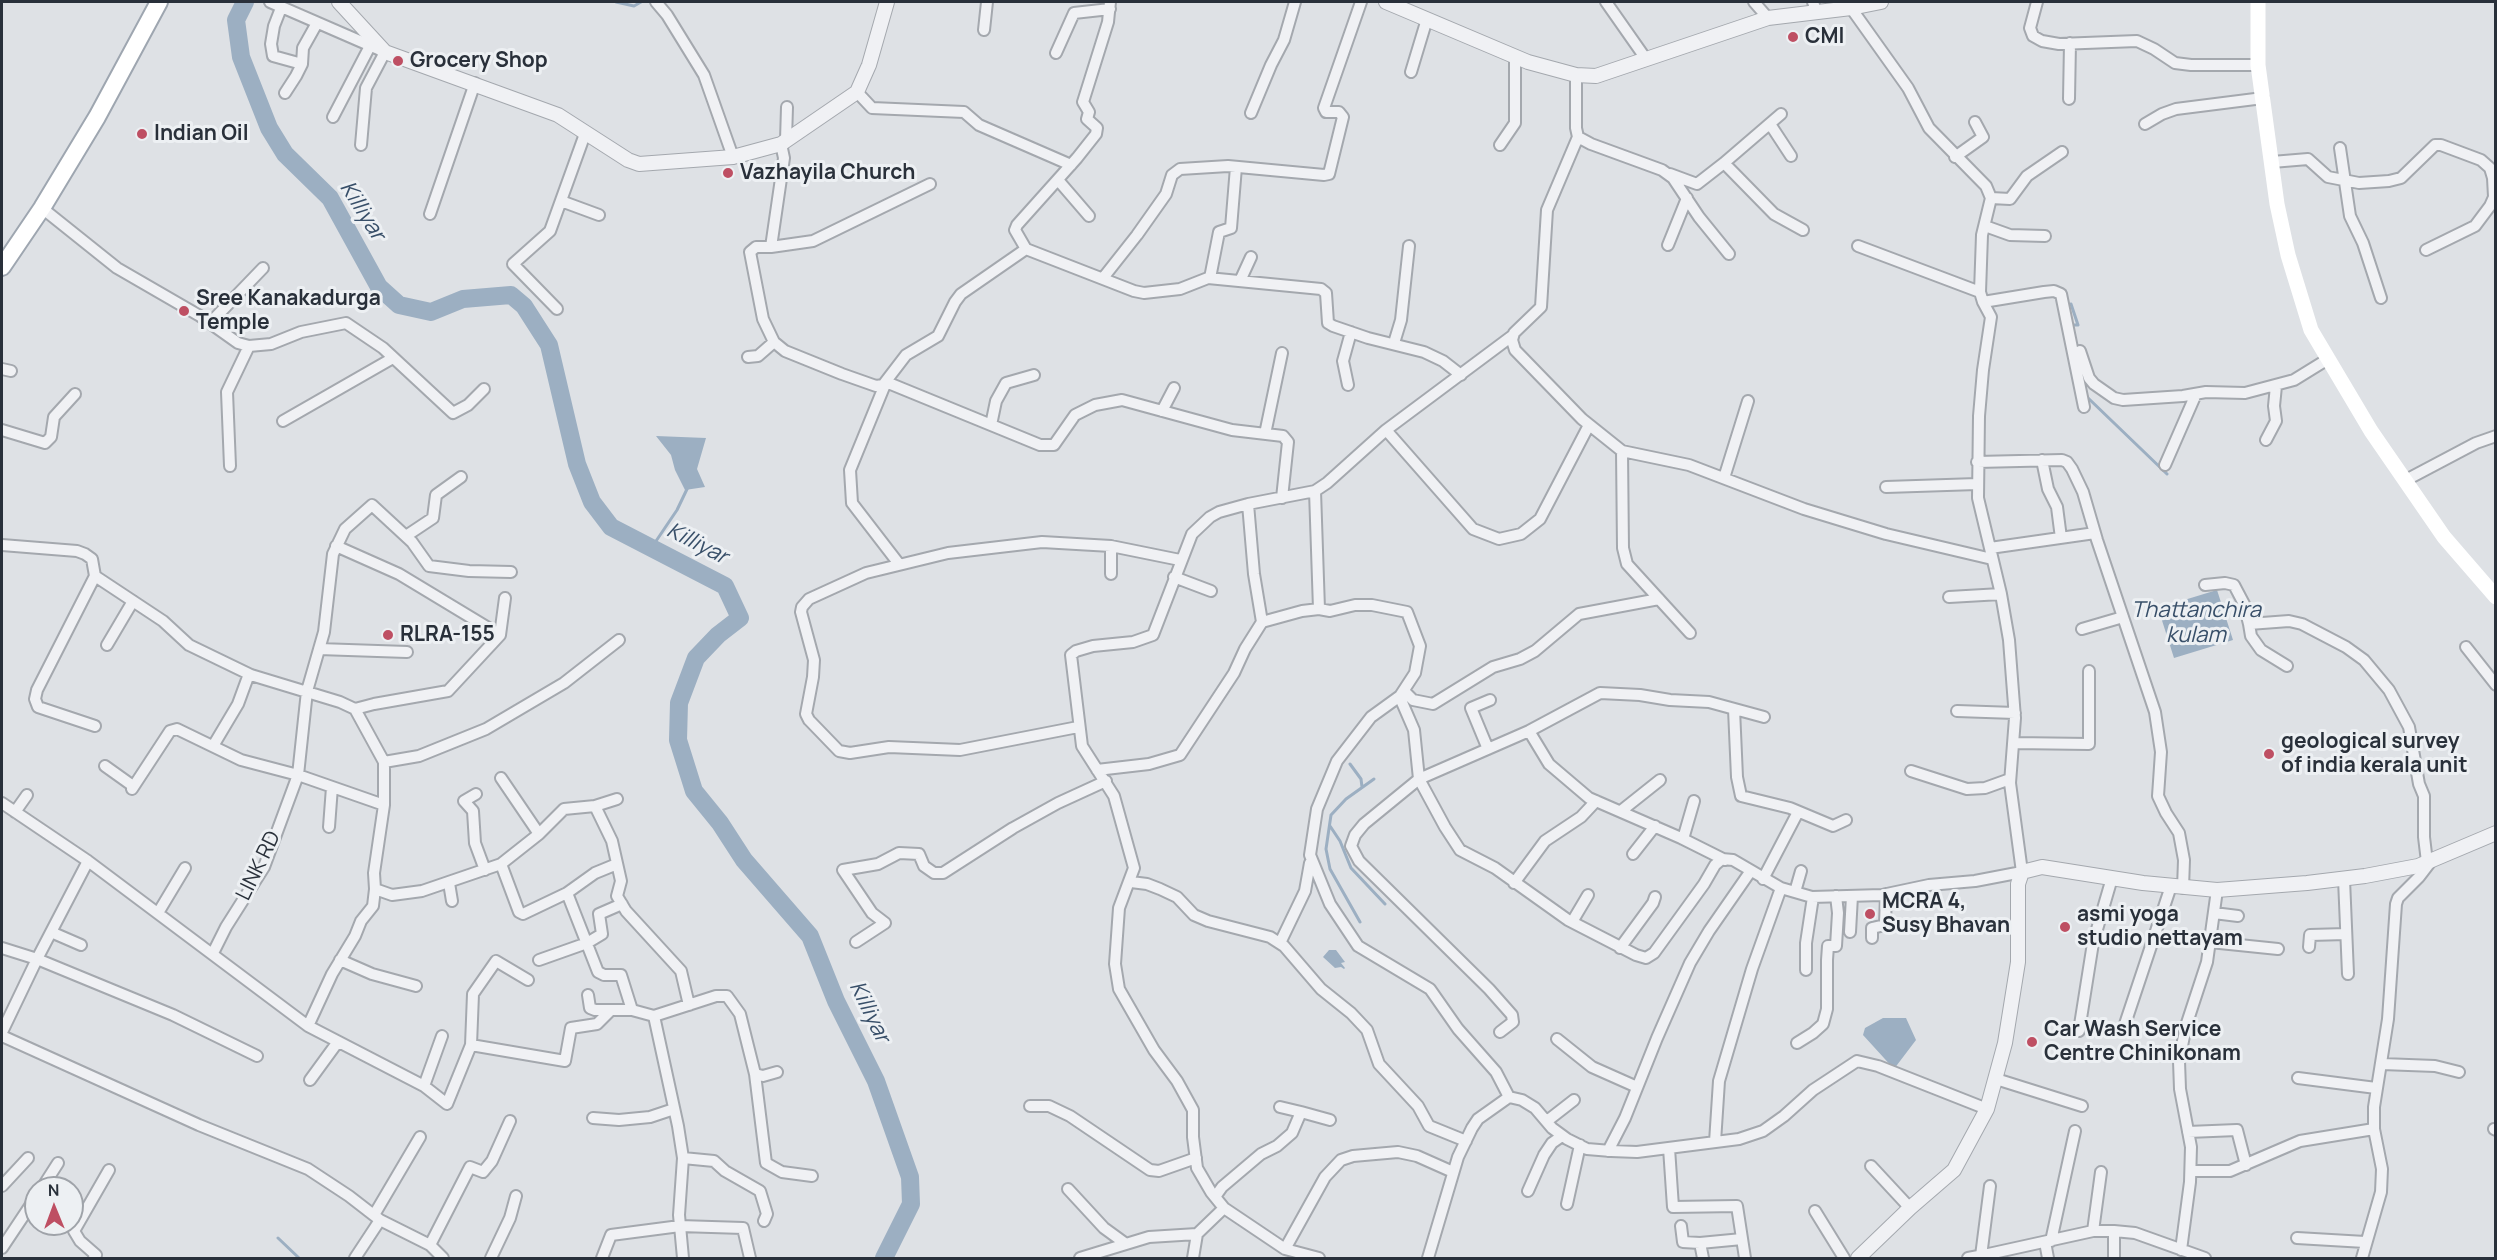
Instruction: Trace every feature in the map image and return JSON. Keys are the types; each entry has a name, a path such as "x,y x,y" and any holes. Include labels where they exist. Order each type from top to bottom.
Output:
{"main road":[{"path":"92,114 149,2"},
{"path":"2,251 60,169 159,2"},
{"path":"2258,2 2258,65 2277,204 2288,255 2311,330 2371,431 2444,537 2496,597"},
{"path":"2,267 42,208 60,169"}],"street":[{"path":"270,2 400,59 475,83 558,115 585,134 628,160 639,164 733,157 783,142 857,92 869,65 887,2"},
{"path":"339,2 385,52"},
{"path":"656,2 667,15 704,75 733,157"},
{"path":"984,30 987,2"},
{"path":"1251,113 1284,40 1295,2"},
{"path":"1103,278 1137,236 1166,194 1174,172 1187,168 1236,167 1324,176 1329,174 1343,117 1341,113 1327,112 1324,108 1360,2"},
{"path":"1386,2 1515,56 1576,75 1603,74 1768,18 1815,6 1851,8 1881,2"},
{"path":"1606,2 1646,59"},
{"path":"1754,2 1768,18"},
{"path":"2037,2 2030,28 2033,36 2042,41 2070,44 2137,41 2175,63 2258,65"},
{"path":"1056,53 1074,13 1110,5 1083,102 1089,112 1087,120 1096,126 1097,132 1015,228 1026,249 1144,293 1180,289 1210,278 1321,289 1326,293 1328,323 1351,332 1424,352 1443,361 1461,375"},
{"path":"281,8 273,35 273,56 302,64"},
{"path":"1851,8 1908,88 1929,128 1986,186 1991,198 1985,226 1981,297 1991,317 1983,370 1977,484 1978,498 2001,594 2009,640 2015,713 2010,779 2022,872 2018,884 2018,962 2005,1043 1987,1109 1954,1170 1857,1258"},
{"path":"1412,72 1427,19"},
{"path":"285,93 302,64 303,48 317,23"},
{"path":"2069,99 2070,44"},
{"path":"333,117 370,46"},
{"path":"361,145 366,88 385,52"},
{"path":"1500,146 1515,123 1515,56"},
{"path":"1312,1258 1285,1249 1224,1208 1215,1197 1197,1168 1193,1137 1193,1110 1177,1081 1154,1050 1119,989 1115,964 1119,908 1131,882 1134,868 1116,802 1106,781 1082,746 1071,655 1076,651 1093,646 1133,642 1153,635 1180,560 1192,534 1210,518 1219,512 1248,504 1315,491 1386,430 1512,336 1541,307 1547,210 1578,137 1576,75"},
{"path":"430,214 475,83"},
{"path":"857,92 872,108 964,112 979,125 1071,165"},
{"path":"2145,124 2176,109 2263,98"},
{"path":"771,247 784,158 783,142 787,107"},
{"path":"1578,137 1697,184 1781,114"},
{"path":"1955,156 1983,137 1975,122"},
{"path":"1770,124 1791,156"},
{"path":"557,309 513,264 550,231 585,134"},
{"path":"2272,162 2308,159 2328,177 2345,181 2378,182 2401,178 2430,148 2440,145 2481,160 2490,168 2494,187 2493,205 2475,226 2426,250"},
{"path":"2340,148 2350,216 2381,298"},
{"path":"1991,198 2010,199 2028,176 2062,152"},
{"path":"1724,163 1774,214 1803,231"},
{"path":"1210,278 1219,232 1232,228 1236,167"},
{"path":"1664,172 1673,178 1729,254"},
{"path":"1058,180 1089,216"},
{"path":"886,382 881,386 876,386 797,358 774,342 763,319 750,252 756,248 813,241 930,184"},
{"path":"1668,244 1687,198"},
{"path":"561,201 599,215"},
{"path":"42,208 117,268 210,323 238,343 249,346 271,344 301,332 346,323 383,348 453,413 468,405 484,389"},
{"path":"1985,226 2010,235 2044,236"},
{"path":"1394,343 1401,320 1409,246"},
{"path":"1858,246 1981,297 2054,291 2061,294 2084,407"},
{"path":"899,564 852,503 850,470 886,382 901,359 939,336 961,294 1026,249"},
{"path":"1240,281 1251,257"},
{"path":"210,323 263,268"},
{"path":"1348,385 1343,361 1351,332"},
{"path":"1512,336 1512,345 1519,355 1589,425 1622,451 1689,465 1804,509 1886,534 1991,553 2095,533"},
{"path":"748,357 758,356 774,342"},
{"path":"230,466 227,392 249,346"},
{"path":"2080,351 2089,378 2100,389 2114,398 2133,400 2196,394 2245,393 2294,380 2328,358"},
{"path":"1265,434 1282,353"},
{"path":"283,421 393,358"},
{"path":"991,425 996,401 1006,383 1034,375"},
{"path":"886,382 1040,445 1054,445 1076,415 1095,405 1122,400 1232,430 1283,436 1287,440 1282,498"},
{"path":"2266,440 2276,421 2274,406 2276,386"},
{"path":"1162,411 1174,388"},
{"path":"2,430 45,443 51,437 54,417 75,394"},
{"path":"2165,465 2196,394"},
{"path":"1724,478 1748,401"},
{"path":"1386,430 1473,529 1499,539 1521,534 1540,519 1589,425"},
{"path":"2406,480 2476,443 2496,436"},
{"path":"1622,451 1624,555 1627,564 1690,633"},
{"path":"2042,460 2048,489 2057,507 2061,538"},
{"path":"1977,462 2066,461 2072,469 2083,492 2155,712 2161,752 2158,796 2179,832 2184,860 2177,887 2125,1024"},
{"path":"406,536 433,518 436,495 461,477"},
{"path":"1886,487 1977,484"},
{"path":"1315,491 1319,609"},
{"path":"1248,504 1254,574 1262,622"},
{"path":"500,635 399,574 336,546 345,530 372,505 406,536 429,566 469,571 511,572"},
{"path":"1078,726 960,750 889,747 844,753 834,748 806,714 814,660 801,612 802,607 809,599 866,573 948,553 1042,542 1111,546 1180,560"},
{"path":"2,545 77,550 92,559 95,576 37,690 35,699 38,707 95,726"},
{"name":"LINK RD","path":"213,953 226,927 264,867 298,775 307,691 324,632 336,546"},
{"path":"1111,546 1111,574"},
{"path":"95,576 163,621 189,645 249,674 307,691 355,709 448,691 500,635 505,598"},
{"path":"1174,577 1211,591"},
{"path":"2205,585 2225,583 2234,585 2244,604 2251,636 2261,650 2287,666"},
{"path":"1949,597 2001,594"},
{"path":"1402,693 1413,700 1433,704 1493,667 1535,651 1579,614 1659,599"},
{"path":"107,645 133,601"},
{"path":"1097,770 1149,764 1180,755 1234,673 1245,649 1262,622 1285,614 1319,609 1330,611 1355,604 1407,612 1420,646 1415,673 1402,693 1371,717 1337,761 1317,809 1305,891 1280,943"},
{"path":"2082,629 2123,617"},
{"path":"2249,624 2282,620 2302,624 2346,647 2364,660 2389,690 2409,727 2419,784 2424,796 2424,837 2430,860 2419,877 2398,898 2396,904 2388,1019 2376,1088 2374,1129 2382,1169 2381,1192 2362,1258"},
{"path":"384,762 418,756 459,742 486,729 564,683 619,640"},
{"path":"2466,647 2496,685"},
{"path":"319,649 406,652"},
{"path":"2014,743 2088,744 2089,671"},
{"path":"213,746 238,704 249,674"},
{"path":"1402,693 1414,730 1419,779 1460,850 1495,868 1572,922 1620,948 1642,957 1650,956 1682,916 1715,865 1725,860"},
{"path":"1500,1032 1513,1022 1512,1015 1394,893 1359,861 1351,846 1355,835 1364,824 1419,779 1529,731 1600,693 1709,702 1764,717"},
{"path":"1488,749 1471,708 1490,700"},
{"path":"308,1026 339,960 372,906 375,889 374,867 384,805 384,762 355,709"},
{"path":"1734,709 1737,777 1741,796 1798,812 1833,826 1846,820"},
{"path":"1957,711 2015,713"},
{"path":"105,766 133,787 173,729 179,729 248,762 298,775 384,805"},
{"path":"1529,731 1550,764 1589,798 1655,826 1725,860 1733,860 1781,888 1813,897 1886,894 1929,885 1976,881 2042,867 2177,887 2217,890 2344,879 2418,866 2496,833"},
{"path":"1911,771 1967,789 1984,788 2010,779"},
{"path":"501,778 539,834"},
{"path":"1622,811 1660,780"},
{"path":"856,942 885,923 872,913 843,870 878,864 898,853 919,854 924,866 934,873 943,873 1022,823 1106,781"},
{"path":"329,827 332,787"},
{"path":"476,794 464,801 472,812 475,843 485,870"},
{"path":"15,812 27,795"},
{"path":"375,889 392,895 406,894 449,883 485,870 501,864 539,834 564,808 595,806 617,799"},
{"path":"1514,883 1545,841 1581,817 1596,801"},
{"path":"1683,839 1694,801"},
{"path":"2,803 87,861 308,1026 424,1086 447,1104 471,1045 472,994 496,961 528,980"},
{"path":"595,806 612,841 621,881 617,896 681,971 689,1005"},
{"path":"1763,879 1798,812"},
{"path":"1633,854 1655,826"},
{"path":"1311,855 1330,904 1358,946 1430,989 1458,1029 1496,1072 1509,1097"},
{"path":"87,861 2,1034 123,1092 308,1169 350,1196 377,1217 430,1245 443,1258"},
{"path":"501,864 519,912 527,912 567,893 595,873 617,864"},
{"path":"158,913 185,868"},
{"path":"1795,892 1801,871"},
{"path":"1608,1151 1625,1118 1690,963 1750,872"},
{"path":"2079,1031 2093,943 2112,878"},
{"path":"2344,879 2348,974"},
{"path":"1131,882 1147,884 1177,897 1194,915 1208,921 1270,937 1280,943 1321,989 1351,1013 1367,1030 1379,1064 1418,1106 1429,1126 1466,1141"},
{"path":"449,883 452,901"},
{"path":"1715,1142 1714,1122 1722,1072 1752,969 1781,888"},
{"path":"2181,1250 2191,1171 2191,1147 2180,1089 2179,1061 2186,1026 2204,976 2217,890"},
{"path":"567,893 598,972 604,975 621,975 632,1010"},
{"path":"1872,938 1872,928 1885,925 1886,894"},
{"path":"1572,922 1588,896"},
{"path":"1797,1043 1813,1034 1822,1024 1827,1009 1828,946 1836,946 1838,913 1836,896"},
{"path":"1850,932 1852,896"},
{"path":"1620,948 1655,897"},
{"path":"1806,970 1806,943 1813,897"},
{"path":"538,960 587,943 602,934 599,914 622,904"},
{"path":"2214,913 2238,916"},
{"path":"51,932 81,945"},
{"path":"2308,947 2310,935 2346,934"},
{"path":"2210,942 2278,949"},
{"path":"2,948 37,959 173,1014 257,1056"},
{"path":"339,960 364,972 416,986"},
{"path":"588,995 590,1008 599,1011 632,1010 654,1016 716,996 729,997 740,1014 755,1074 766,1162 782,1172 812,1176"},
{"path":"471,1045 565,1061 571,1028 597,1024 611,1010"},
{"path":"654,1016 683,1158 680,1226 683,1258"},
{"path":"424,1086 442,1036"},
{"path":"1557,1039 1592,1067 1637,1087"},
{"path":"310,1080 337,1043"},
{"path":"1428,1258 1453,1172 1466,1141 1478,1119 1509,1097 1522,1100 1535,1108 1562,1136 1587,1149 1637,1152 1739,1139 1763,1131 1784,1116 1813,1089 1857,1061 1878,1066 1987,1109"},
{"path":"2382,1064 2435,1066 2459,1072"},
{"path":"755,1074 763,1076 777,1072"},
{"path":"2298,1078 2376,1088"},
{"path":"1996,1079 2082,1106"},
{"path":"1547,1121 1574,1100"},
{"path":"1030,1106 1049,1106 1070,1116 1150,1170 1159,1171 1196,1158"},
{"path":"1280,1107 1330,1120"},
{"path":"593,1118 619,1120 650,1117 674,1109"},
{"path":"1215,1197 1222,1187 1261,1154 1277,1146 1292,1133 1301,1112"},
{"path":"430,1245 470,1167 483,1172 492,1161 510,1120"},
{"path":"2191,1171 2230,1171 2300,1141 2374,1129"},
{"path":"2188,1132 2237,1130 2246,1165"},
{"path":"2048,1258 2048,1242 2075,1131"},
{"path":"1528,1191 1544,1155 1552,1143 1562,1136"},
{"path":"355,1258 420,1137"},
{"path":"1567,1204 1580,1145"},
{"path":"1669,1148 1673,1207 1737,1206 1745,1258"},
{"path":"1285,1249 1325,1177 1341,1160 1353,1156 1398,1152 1417,1156 1453,1172"},
{"path":"2,1186 28,1158"},
{"path":"683,1158 714,1161 725,1171 760,1191 767,1214 764,1221"},
{"path":"50,1176 58,1163"},
{"path":"1871,1166 1910,1208"},
{"path":"94,1258 96,1255 80,1241 74,1232 109,1170"},
{"path":"2093,1231 2101,1172"},
{"path":"1983,1256 1990,1186"},
{"path":"1068,1189 1104,1228 1126,1244"},
{"path":"491,1258 510,1218 516,1196"},
{"path":"1193,1258 1197,1234 1224,1208"},
{"path":"1815,1211 1844,1258"},
{"path":"2,1248 24,1215"},
{"path":"602,1258 611,1235 680,1226 743,1228 750,1258"},
{"path":"1681,1226 1684,1242 1700,1243 1742,1239"},
{"path":"1968,1258 2093,1231 2114,1231 2135,1233 2205,1258"},
{"path":"2114,1231 2114,1258"},
{"path":"1080,1258 1149,1237 1197,1234"},
{"path":"2297,1238 2365,1242"},
{"path":"1700,1243 1703,1258"}],"water":[{"path":"656,436 706,438 697,469 705,487 685,490 675,470 671,455"},
{"name":"Thattanchira kulam","path":"2217,590 2233,640 2174,658 2158,608"},
{"path":"1329,950 1336,950 1345,962 1341,963 1344,969 1335,968 1323,957"},
{"path":"1883,1018 1906,1018 1916,1040 1894,1069 1863,1035 1865,1028"}],"waterway":[{"name":"Killiyar","path":"245,2 236,20 241,57 269,128 285,154 330,198 379,287 399,305 431,312 463,299 511,295 524,306 549,345 577,464 592,502 611,527 725,586 740,618 718,635 696,658 679,703 678,740 694,791 720,823 744,860 810,936 836,1001 876,1081 910,1177 911,1204 884,1258"},
{"path":"616,2 634,6 641,2"},
{"path":"2071,304 2078,325 2072,325 2073,328"},
{"path":"2085,388 2087,397 2167,474"},
{"path":"652,547 677,510 688,487"},
{"path":"1350,764 1361,779 1362,787"},
{"path":"1360,922 1330,869 1326,849 1331,815 1346,799 1374,779"},
{"path":"1330,826 1340,841 1351,868 1385,904"},
{"path":"1327,1000 1352,1020"},
{"path":"278,1238 299,1258"}],"place":[{"name":"CMI","path":"1793,37"},
{"name":"Grocery Shop","path":"398,61"},
{"name":"Indian Oil","path":"142,134"},
{"name":"Vazhayila Church","path":"728,173"},
{"name":"Sree Kanakadurga Temple","path":"184,311"},
{"name":"RLRA-155","path":"388,635"},
{"name":"geological survey of india kerala unit","path":"2269,754"},
{"name":"MCRA 4, Susy Bhavan","path":"1870,914"},
{"name":"asmi yoga studio nettayam","path":"2065,927"},
{"name":"Car Wash Service Centre Chinikonam","path":"2032,1042"}]}
